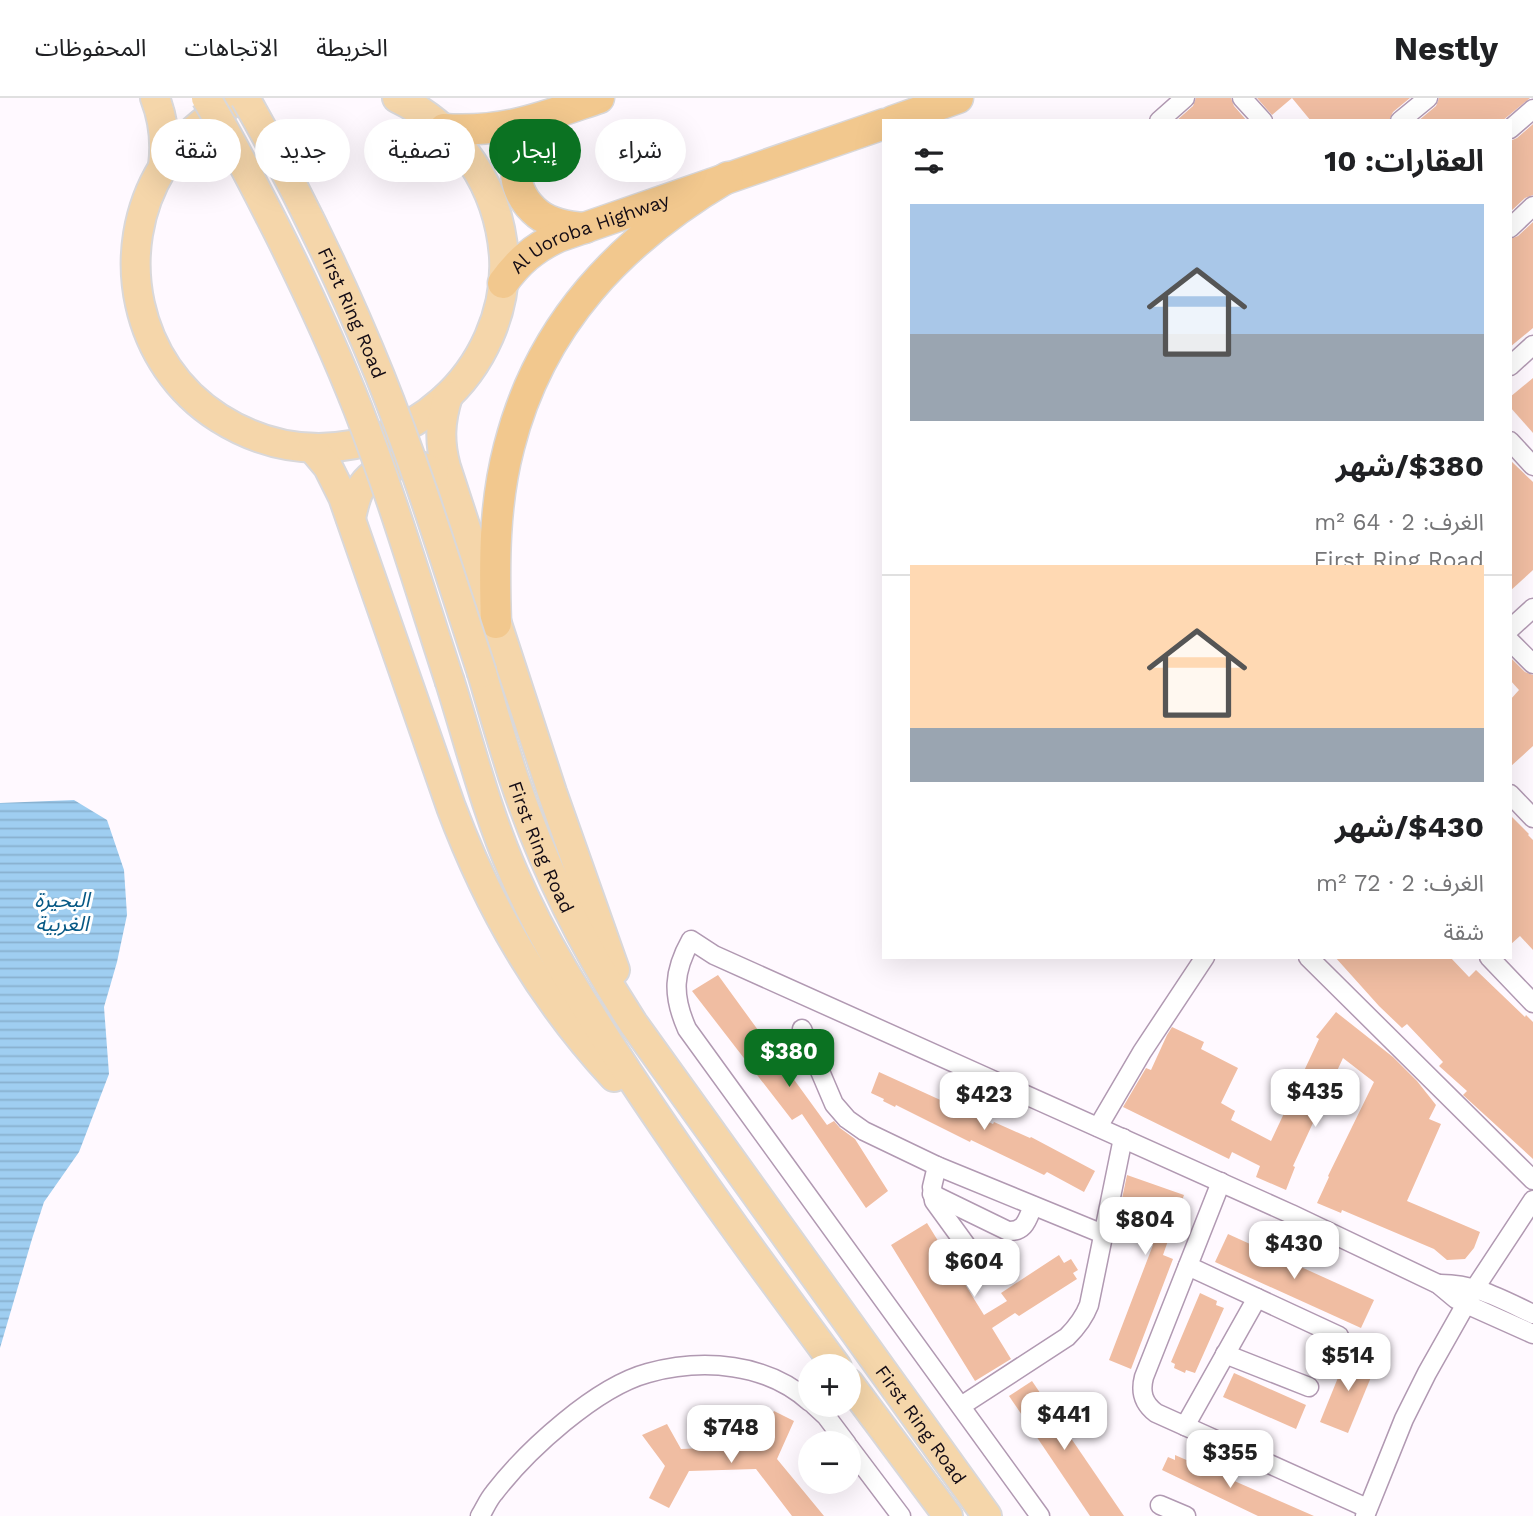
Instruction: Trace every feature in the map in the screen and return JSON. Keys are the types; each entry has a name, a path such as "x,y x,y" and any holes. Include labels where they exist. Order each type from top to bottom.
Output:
{"highway":[{"path":"475,130 514,125 599,98"},
{"path":"899,119 958,98"},
{"path":"546,116 531,129 521,145 516,162 517,179 531,207 539,215 564,225 585,228"},
{"name":"Al Uoroba Highway","path":"503,283 534,250 545,243 882,125"},
{"path":"496,623 495,556 502,485 516,422 536,373 565,322 606,270 659,223 728,177"}],"main road":[{"path":"155,98 161,119"},
{"name":"First Ring Road","path":"206,98 269,214 335,353 375,455 501,842 528,904 584,1005 661,1123 827,1354"},
{"path":"206,119 243,98"},
{"name":"First Ring Road","path":"243,98 313,226 380,376 415,471 513,776 560,895 591,955 634,1023 987,1516"},
{"path":"397,98 432,119"},
{"path":"156,182 145,205 135,246 136,289 140,310 156,350 187,393 211,414 269,441 312,448 375,440 414,422 432,410 463,380 486,344 500,304 504,261 492,199 475,166"},
{"path":"448,396 440,438 451,483 569,839 634,1023"},
{"path":"312,448 328,467 351,518 451,807 492,904 523,958 569,1025 612,1075 661,1123"},
{"path":"351,518 355,500 365,482 389,466 419,465 429,468 451,483"},
{"name":"First Ring Road","path":"861,1398 948,1516"}],"street":[{"path":"1161,119 1185,98"},
{"path":"1242,98 1261,119"},
{"path":"1402,119 1428,98"},
{"path":"1512,127 1533,109"},
{"path":"1512,226 1533,206"},
{"path":"1512,364 1533,345"},
{"path":"1512,443 1533,466"},
{"path":"1512,627 1533,608"},
{"path":"1512,643 1533,664"},
{"path":"1512,796 1533,818"},
{"path":"1040,1516 687,1030 676,994 681,958 691,940 715,955 1291,1213 1438,1284 1456,1299 1533,1334"},
{"path":"1098,1127 1142,1052 1204,959"},
{"path":"1310,959 1533,1180"},
{"path":"1491,959 1533,1003"},
{"path":"802,1029 834,1104 847,1119 864,1131 937,1166 1102,1234"},
{"path":"961,1406 1067,1337 1077,1327 1089,1305 1123,1138"},
{"path":"937,1166 932,1194 937,1207 979,1263"},
{"path":"1221,1182 1142,1384 1145,1402 1156,1413 1366,1512 1404,1419 1427,1373 1475,1288 1533,1200"},
{"path":"932,1194 1008,1231 1020,1229 1025,1225 1033,1206"},
{"path":"1188,1266 1339,1336"},
{"path":"1438,1284 1475,1288 1533,1314"},
{"path":"1185,1426 1257,1298"},
{"path":"1225,1354 1309,1387"},
{"path":"480,1516 492,1495 519,1464 579,1410 608,1391 647,1373 688,1366 731,1366 767,1375 798,1392"},
{"path":"827,1417 837,1431"},
{"path":"861,1462 901,1516"},
{"path":"1160,1505 1186,1516"}],"water":[{"name":"البحيرة الغربية","path":"74,800 107,820 124,870 127,915 104,1007 109,1074 79,1152 44,1202 0,1348 0,803"}],"building":[{"path":"1196,98 1231,98 1245,119 1178,119 1193,106"},
{"path":"1257,98 1292,98 1272,115"},
{"path":"1292,98 1410,98 1393,112 1390,119 1309,119"},
{"path":"1439,98 1530,98 1504,119 1420,119 1436,106"},
{"path":"1533,124 1533,195 1525,198 1512,210 1512,140"},
{"path":"1533,222 1533,328 1512,345 1512,238"},
{"path":"1533,378 1533,433 1512,409 1512,395"},
{"path":"1512,462 1533,482 1533,570 1512,589"},
{"path":"1512,659 1525,672 1533,675 1533,746 1512,765 1512,698 1519,690 1512,682"},
{"path":"1512,817 1533,840 1533,950 1520,936 1512,943"},
{"path":"1337,959 1452,959 1469,977 1476,970 1525,1017 1526,1015 1533,1022 1533,1159 1463,1095 1467,1091 1439,1066 1443,1062 1407,1024 1402,1028"},
{"path":"718,975 827,1125 834,1121 855,1139 888,1191 866,1208 802,1114 792,1120 692,991"},
{"path":"1336,1012 1393,1057 1436,1105 1429,1119 1441,1124 1407,1201 1480,1232 1474,1248 1465,1259 1447,1260 1434,1249 1342,1210 1341,1213 1317,1203 1374,1082 1343,1058 1293,1166 1295,1167 1286,1190 1256,1177 1260,1166 1232,1152 1229,1159 1123,1107 1146,1068 1151,1070 1172,1027 1204,1042 1201,1049 1238,1068 1221,1103 1235,1111 1231,1120 1271,1141 1319,1039 1316,1037"},
{"path":"879,1072 993,1124 994,1122 1031,1137 1095,1171 1084,1192 1047,1172 1044,1175 971,1140 970,1142 871,1093"},
{"path":"1127,1175 1184,1195 1163,1255 1173,1259 1131,1369 1109,1360 1153,1245 1115,1232"},
{"path":"927,1223 984,1315 1007,1301 1001,1293 1059,1255 1064,1263 1071,1259 1078,1270 1073,1273 1077,1279 1019,1316 1015,1313 992,1328 1011,1359 975,1381 891,1245"},
{"path":"1228,1234 1374,1300 1361,1328 1215,1262"},
{"path":"1200,1293 1217,1301 1216,1305 1224,1308 1195,1373 1186,1370 1185,1373 1174,1368 1175,1364 1171,1362"},
{"path":"1348,1353 1376,1365 1348,1433 1320,1422"},
{"path":"1234,1373 1306,1405 1296,1429 1223,1397"},
{"path":"1032,1381 1124,1516 1090,1516 1009,1396"},
{"path":"774,1411 794,1421 777,1459 798,1484 798,1494 806,1494 824,1516 792,1516 756,1469 689,1471 669,1508 649,1498 665,1466 642,1435 667,1424 681,1449 756,1446"},
{"path":"1175,1455 1314,1516 1258,1516 1162,1470 1168,1457 1175,1460"}]}
